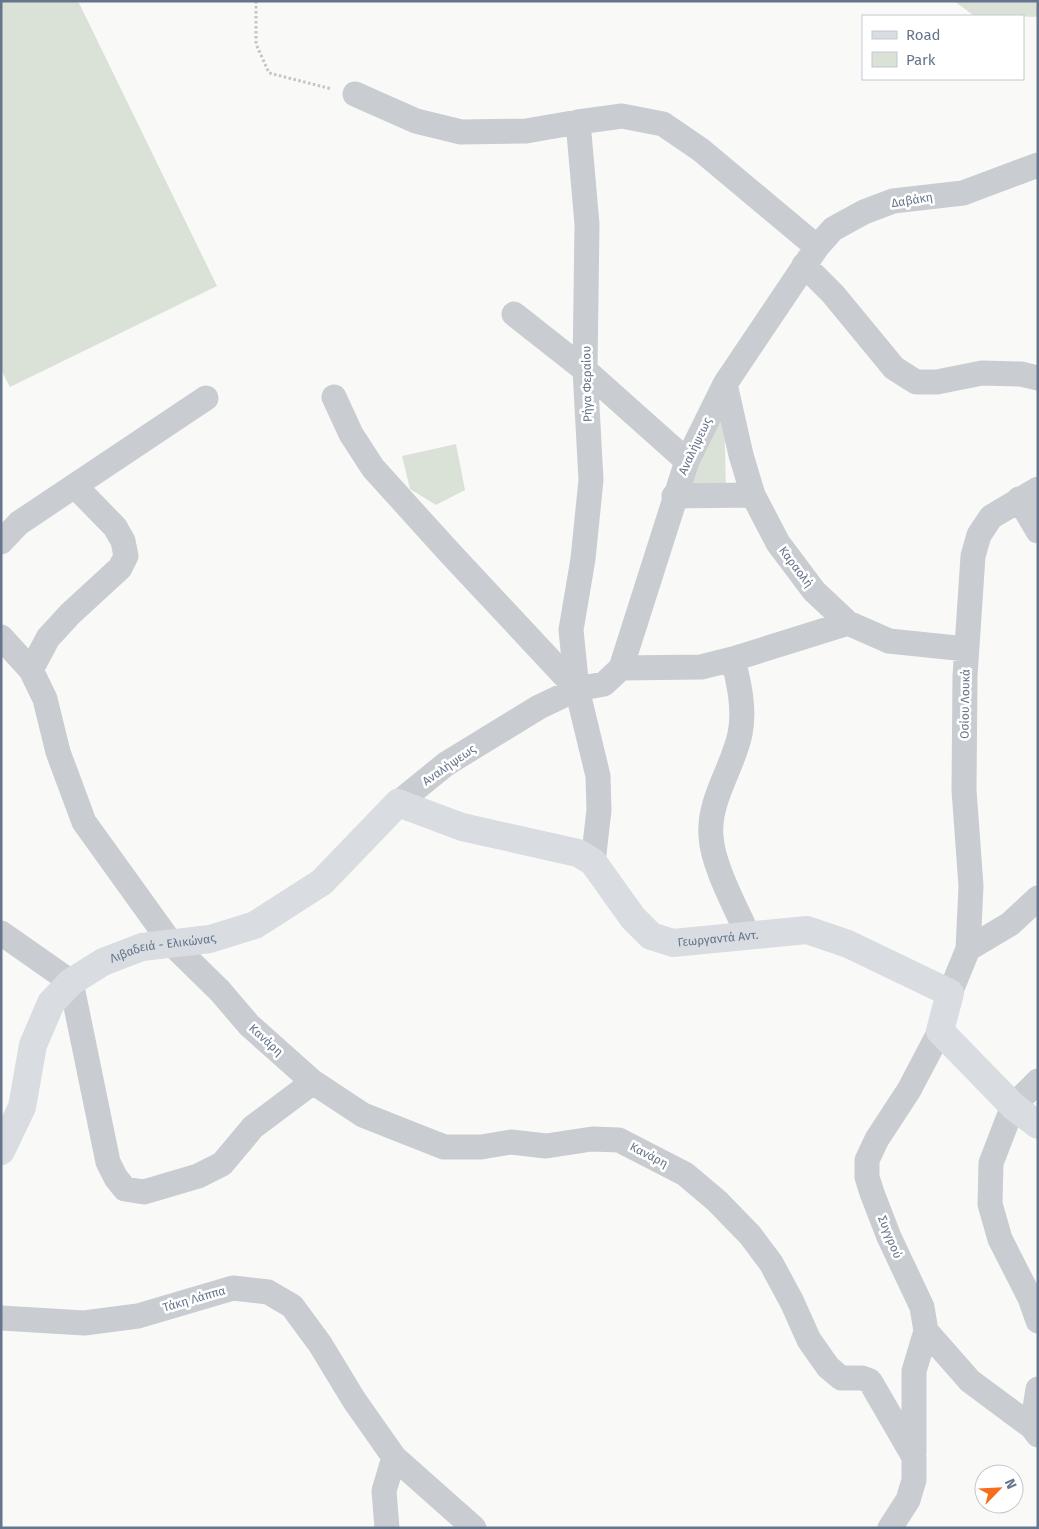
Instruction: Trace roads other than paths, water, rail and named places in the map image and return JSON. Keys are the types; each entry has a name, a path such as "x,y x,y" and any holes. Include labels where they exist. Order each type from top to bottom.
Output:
{"main road":[{"name":"Γεωργαντά Αντ.","path":"398,803 462,827 578,853 593,862 633,918 651,936 673,943 807,930 848,944 950,993"},
{"name":"Λιβαδειά - Ελικώνας","path":"1,1151 22,1107 33,1045 51,1003 71,982 103,962 142,947 210,939 255,925 322,882 398,803"},
{"path":"950,993 940,1031 1013,1106 1038,1125"}],"street":[{"path":"354,94 416,121 461,132 526,131 622,116 663,124 694,145 757,194 811,256 833,294 894,368 916,382 937,382 982,373 1022,374 1038,378"},
{"name":"Ρήγα Φεραίου","path":"578,122 587,224 585,370 591,480 583,559 571,630 577,689 598,776 599,810 593,862"},
{"name":"Δαβάκη","path":"811,256 834,229 864,212 893,201 963,193 1038,165"},
{"name":"Αναλήψεως","path":"398,803 446,764 556,697 577,689 604,684 621,668 686,461 725,384 811,256"},
{"path":"514,314 585,370 686,461"},
{"name":"Καραολή","path":"725,384 741,455 753,495 778,543 814,591 848,623 889,641 966,649"},
{"path":"334,397 351,434 373,468 448,552 577,689"},
{"path":"1,542 19,523 206,398"},
{"path":"31,670 48,638 70,614 120,568 126,556 123,541 115,527 75,486"},
{"path":"1028,494 1038,531"},
{"name":"Οσίου Λουκά","path":"950,993 968,949 971,886 964,790 966,649 973,556 979,534 991,517 1028,494"},
{"path":"674,496 753,495"},
{"path":"621,668 701,667 733,659 848,623"},
{"name":"Κανάρη","path":"1,637 31,670 45,699 58,752 84,822 171,943 220,991 249,1025 313,1082 363,1115 444,1147 481,1147 511,1142 546,1146 592,1139 619,1140 685,1174 717,1201 750,1235 766,1256 792,1302 809,1340 828,1367 841,1378 862,1378 870,1381 876,1388 914,1457"},
{"path":"733,659 741,691 740,733 714,810 711,835 715,856 748,935"},
{"path":"968,949 1010,924 1038,898"},
{"path":"1,933 71,982 108,1162 116,1178 125,1189 144,1192 198,1176 222,1164 253,1127 313,1082"},
{"name":"Συγγρού","path":"914,1457 912,1402 914,1371 926,1332 922,1307 889,1237 872,1193 867,1177 867,1160 877,1139 909,1090 940,1031"},
{"path":"1038,1081 1013,1106 991,1163 990,1204 1000,1239 1030,1298 1038,1321"},
{"name":"Τάκη Λάππα","path":"1,1318 84,1323 138,1316 233,1288 268,1292 292,1306 320,1344 354,1400 394,1457 474,1528"},
{"path":"926,1332 970,1381 1035,1431"},
{"path":"1035,1431 1038,1389"},
{"path":"387,1528 384,1491 394,1457"},
{"path":"890,1528 908,1500 914,1480 914,1457"}]}
